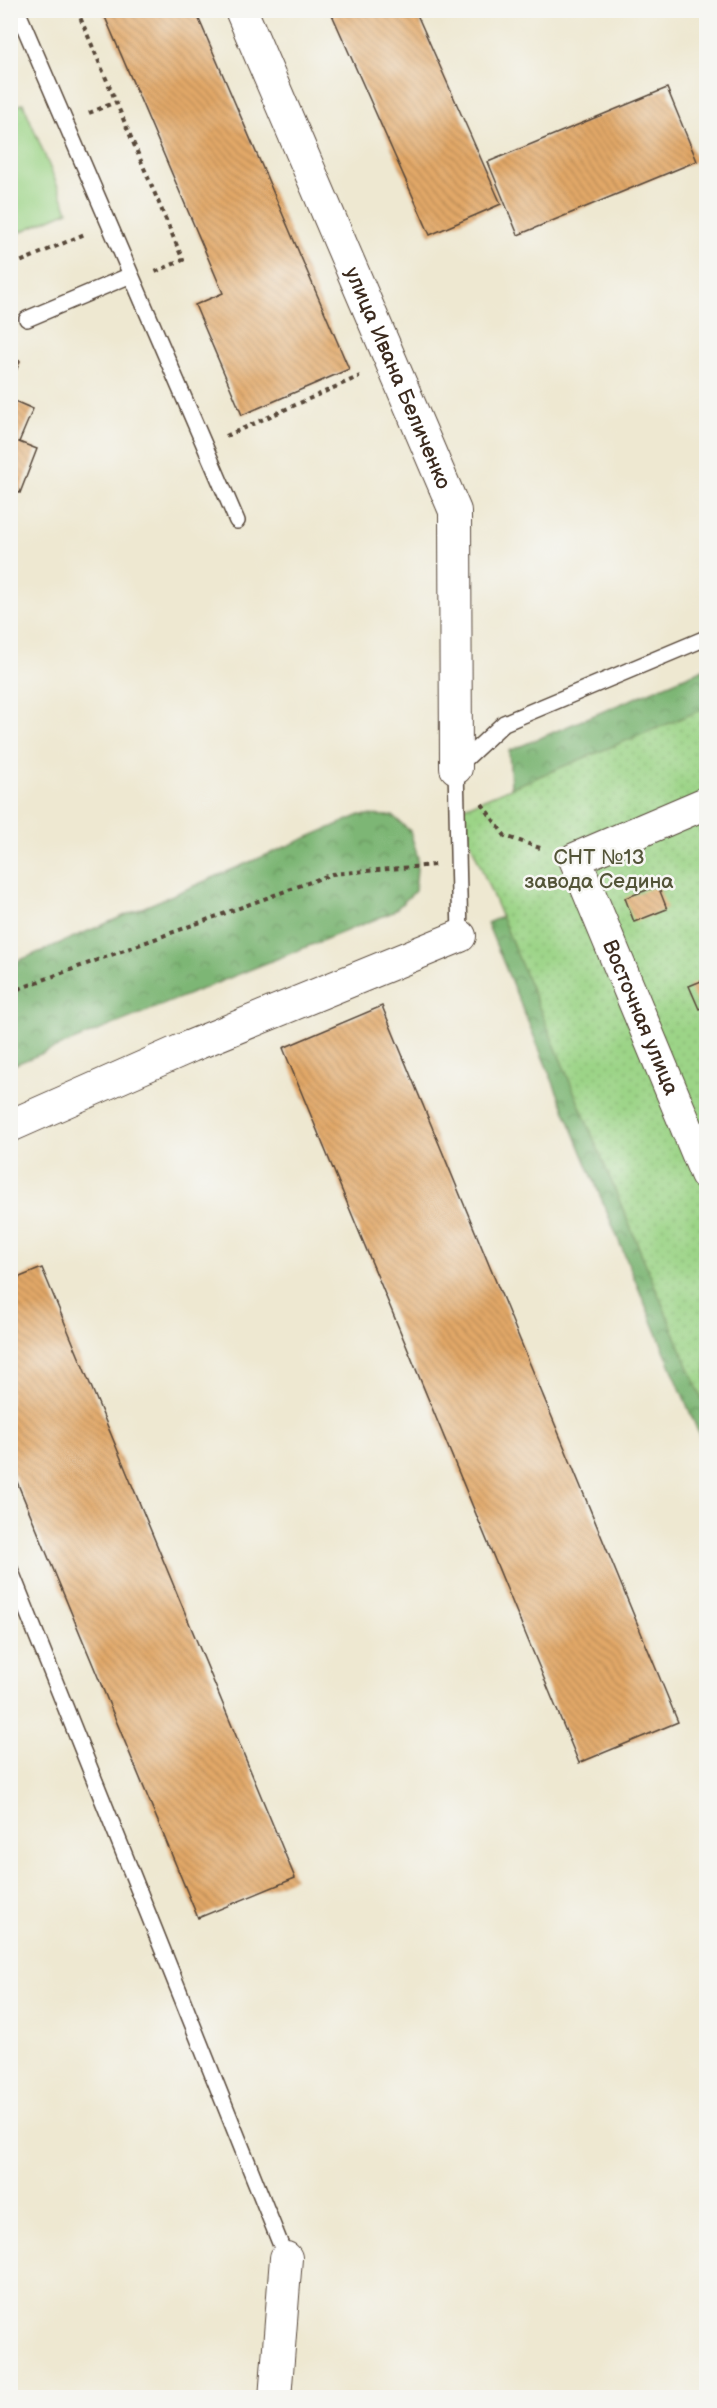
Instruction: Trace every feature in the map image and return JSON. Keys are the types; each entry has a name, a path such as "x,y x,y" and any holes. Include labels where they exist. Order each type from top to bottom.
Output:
{"street":[{"name":"улица Ивана Беличенко","path":"241,10 455,511 456,768"},
{"path":"575,859 706,803"},
{"name":"Восточная улица","path":"575,859 706,1174"},
{"path":"10,1126 191,1046 460,936"},
{"path":"275,2397 286,2258"}],"lane":[{"path":"17,10 237,522"},
{"path":"27,319 131,274"},
{"path":"460,936 456,768 504,723 706,638"},
{"path":"10,1569 286,2258"}],"path":[{"path":"77,10 183,260 154,272 159,283"},
{"path":"224,437 360,377 356,366"},
{"path":"456,768 505,836 575,859"},
{"path":"10,992 332,874 457,863"}],"green space":[{"path":"23,103 68,211 11,236 11,109"},
{"path":"706,668 706,778 515,858 509,751"},
{"name":"СНТ №13 завода Седина","path":"706,708 706,1409 457,810"},
{"path":"360,815 393,816 410,831 418,858 415,891 393,912 11,1066 11,964"},
{"path":"567,889 706,1229 706,1451 487,923"}],"building":[{"path":"102,10 195,10 349,369 242,415 195,305 223,293"},
{"path":"330,10 415,10 501,204 430,235"},
{"path":"667,88 697,161 518,235 488,162"},
{"path":"10,358 20,361 11,384 10,384"},
{"path":"10,399 33,409 19,442 37,449 20,493 10,490"},
{"path":"658,886 667,909 634,922 625,898"},
{"path":"706,979 706,1006 699,1009 689,986"},
{"path":"382,1006 678,1722 579,1763 283,1048"},
{"path":"42,1268 295,1878 198,1918 10,1465 10,1281"}]}
